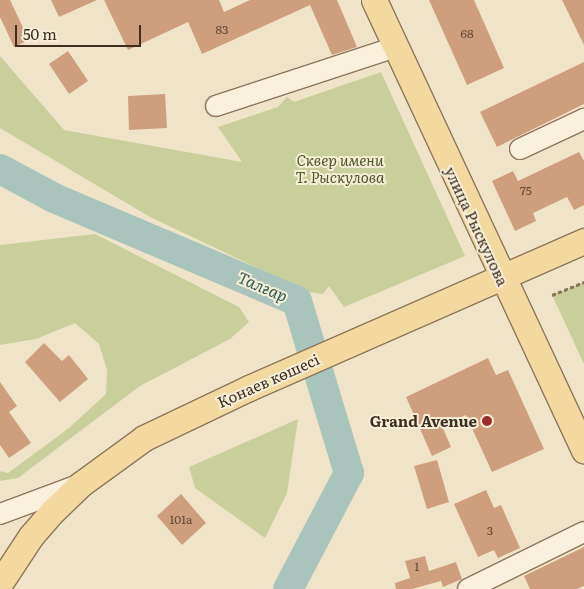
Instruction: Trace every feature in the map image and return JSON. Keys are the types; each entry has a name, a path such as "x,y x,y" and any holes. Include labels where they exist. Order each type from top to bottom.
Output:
{"main road":[{"name":"улица Рыскулова","path":"374,0 502,278 584,450"},
{"name":"Қонаев көшесі","path":"0,584 31,536 81,484 144,438 249,388 584,241"}],"street":[{"path":"216,106 395,47"},
{"path":"520,149 584,119"},
{"path":"0,514 81,484"},
{"path":"468,589 584,532"}],"path":[{"path":"552,295 584,282"}],"green space":[{"name":"Сквер имени Т. Рыскулова","path":"0,56 64,130 242,162 218,127 278,107 287,97 294,102 381,72 465,256 344,307 329,286 323,294 308,292 150,217 0,128"},
{"path":"95,234 239,307 249,322 230,339 140,386 18,478 0,481 0,471 8,473 69,428 106,394 107,370 99,344 75,323 36,339 0,345 0,245"},
{"path":"584,282 584,364 552,295"},
{"path":"298,419 287,493 265,538 195,488 189,467"}],"building":[{"path":"0,0 10,0 29,40 14,47 0,17"},
{"path":"51,0 97,0 59,17"},
{"path":"104,0 219,0 224,12 250,0 337,0 357,47 332,55 310,5 202,54 188,22 128,50"},
{"path":"429,0 474,0 504,68 467,85"},
{"path":"562,0 584,0 584,45"},
{"path":"68,51 88,81 69,94 49,64"},
{"path":"584,62 584,104 497,147 480,112"},
{"path":"165,94 167,128 129,130 128,96"},
{"path":"579,152 584,161 584,205 574,210 567,197 533,213 536,221 515,231 492,181 513,171 518,181"},
{"path":"44,343 62,361 69,355 88,379 60,402 25,362"},
{"path":"488,358 496,375 508,370 544,449 492,472 466,415 442,426 451,447 432,456 406,397"},
{"path":"0,382 17,406 9,412 31,443 9,458 0,445"},
{"path":"437,460 449,502 427,509 414,466"},
{"path":"486,490 494,508 501,505 520,548 498,558 494,550 478,557 454,504"},
{"path":"181,494 206,523 182,545 157,516"},
{"path":"584,547 584,586 577,589 530,589 524,576"},
{"path":"425,556 429,571 456,562 462,579 443,587 441,581 412,589 396,589 395,583 410,578 405,561"}],"waterway":[{"name":"Талғар","path":"0,169 54,198 297,301 349,473 288,589"}],"place":[{"name":"Grand Avenue","path":"487,421"}]}
